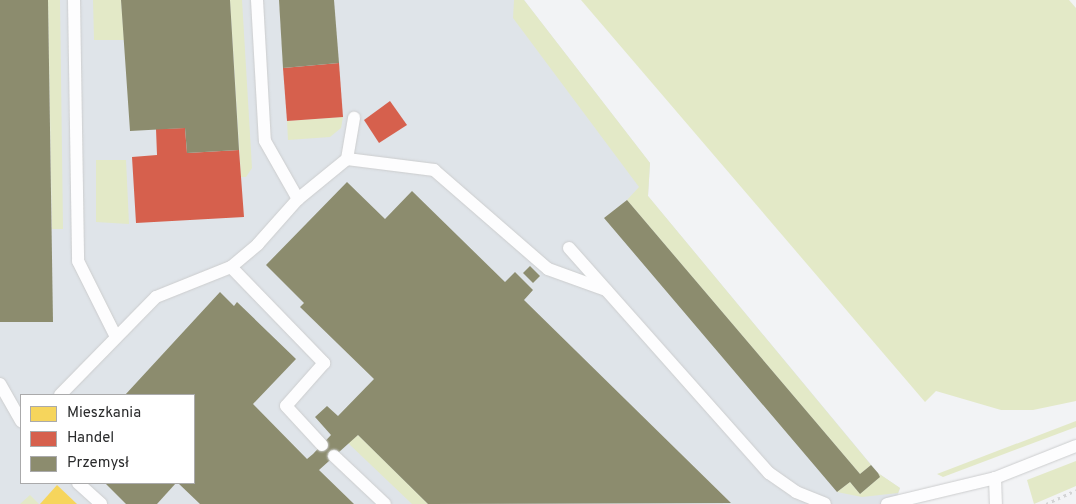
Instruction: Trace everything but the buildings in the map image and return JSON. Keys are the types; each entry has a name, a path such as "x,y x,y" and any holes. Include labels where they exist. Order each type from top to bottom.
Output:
{"lane":[{"path":"74,0 78,261 116,337"},
{"path":"257,0 266,140 298,200"},
{"path":"61,394 156,296 230,267 258,244 298,200 347,159 354,118"},
{"path":"347,159 434,170 548,269 606,290"},
{"path":"569,248 769,473 812,502 826,504"},
{"path":"230,267 324,363 286,406 322,445"},
{"path":"0,384 20,419"},
{"path":"887,504 995,478 1076,446"},
{"path":"334,456 384,504"},
{"path":"995,478 996,504"},
{"path":"79,484 101,504"}],"path":[{"path":"1046,504 1076,490"}],"shaded area":[{"path":"0,0 524,0 650,163 648,196 878,473 900,488 895,504 0,504"}],"green space":[{"path":"48,0 60,0 63,229 52,229"},
{"path":"93,0 121,0 124,40 94,40"},
{"path":"230,0 242,0 252,168 246,177 241,177"},
{"path":"514,0 524,0 650,163 648,196 871,465 860,474 627,200 639,187 513,18"},
{"path":"581,0 1069,0 1076,8 1076,401 1033,410 1001,410 936,391 925,402"},
{"path":"343,117 341,128 330,137 288,140 287,121"},
{"path":"96,160 126,160 129,224 96,222"},
{"path":"1076,421 1076,427 943,477 937,474"},
{"path":"358,435 428,504 412,504 348,443"},
{"path":"1076,461 1076,486 1034,504 1027,480"},
{"path":"878,473 900,488 898,493 862,497 837,492 850,482 860,494 880,477"},
{"path":"30,495 39,504 20,504"}]}
